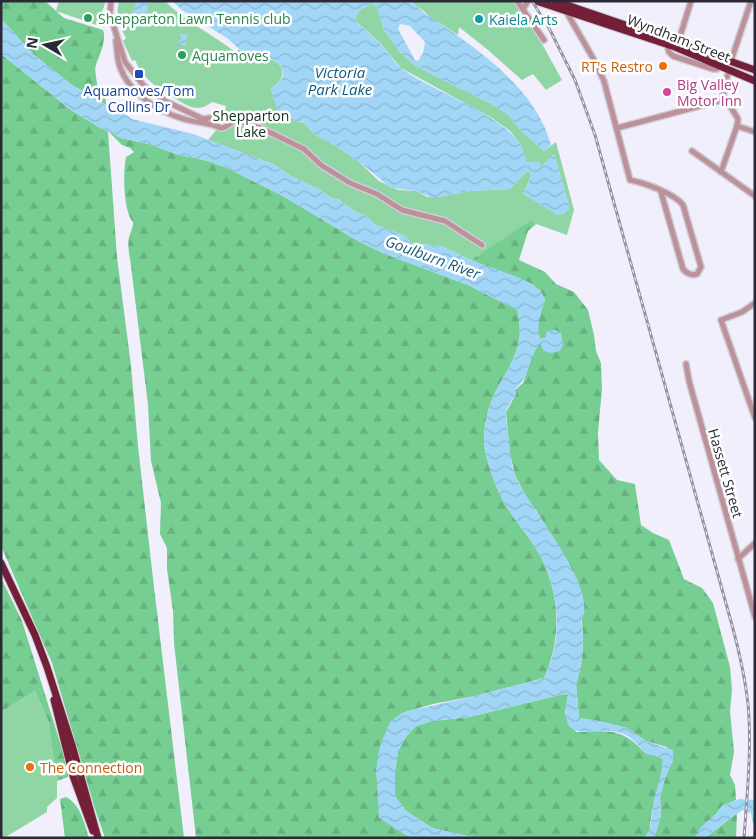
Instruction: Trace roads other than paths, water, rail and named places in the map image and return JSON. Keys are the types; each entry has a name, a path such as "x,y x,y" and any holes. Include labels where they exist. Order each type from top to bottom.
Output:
{"highway":[{"name":"Wyndham Street","path":"536,1 565,6 678,42 755,70"},
{"name":"Wyndham Street","path":"555,1 685,50 755,81"},
{"path":"729,70 731,62"},
{"path":"1,563 35,635 47,667 79,787 97,838"}],"street":[{"path":"110,1 110,14 126,62 144,86 165,101 205,119 226,118 259,127 301,148 321,165 350,183 377,194 402,210 441,219 482,245"},
{"path":"517,1 544,40"},
{"path":"523,9 528,1"},
{"path":"678,42 691,1"},
{"path":"731,62 752,5"},
{"path":"565,6 604,81 630,180 661,192 679,200 684,205 701,267 700,272 694,275 682,269 661,192"},
{"path":"114,28 120,68 127,81 147,100 168,113 185,119 223,128 235,121"},
{"path":"667,44 670,54 677,57 713,69 717,69 720,65"},
{"path":"677,57 685,50"},
{"path":"617,128 719,101 724,96 729,70"},
{"path":"721,172 738,119 724,96"},
{"path":"218,126 216,123 219,117"},
{"path":"226,118 228,125"},
{"path":"737,126 755,132"},
{"path":"692,150 755,196"},
{"path":"755,303 742,312 721,320 755,418"},
{"name":"Hassett Street","path":"686,364 689,381 755,617"},
{"path":"738,559 755,543"}],"water":[{"path":"137,1 150,2 140,28 129,24"},
{"name":"Victoria Park Lake","path":"172,1 370,1 370,5 358,13 356,21 401,68 494,120 510,133 521,147 526,162 539,162 541,166 554,154 569,209 564,214 557,215 523,194 531,176 530,171 526,172 510,189 470,191 432,198 416,191 391,188 358,161 314,134 304,123 280,120 271,88 279,83 282,78 283,71 276,61 264,60 257,65 227,38 182,10"},
{"path":"372,1 412,3 430,18 472,46 505,74 533,106 544,125 551,145 544,151 521,131 509,115 490,103 414,65 400,52 384,30 377,7 372,4","holes":["400,24 410,26 425,42 423,53 418,61 415,60 398,29"]},
{"name":"Goulburn River","path":"1,19 34,55 72,85 113,111 122,112 132,119 193,134 273,164 291,176 366,216 374,224 405,236 411,243 441,246 471,260 520,278 541,291 545,299 539,320 538,336 540,339 545,338 547,331 555,330 561,333 563,344 560,351 552,353 544,351 540,344 533,355 524,378 515,389 516,394 506,411 512,465 522,489 560,548 581,589 584,607 581,621 583,634 582,661 576,684 579,718 627,728 646,741 673,750 673,760 665,778 660,798 661,816 654,838 644,838 650,830 654,799 662,772 663,759 654,755 647,755 634,741 624,734 613,731 581,731 573,729 568,723 566,713 568,695 564,694 469,717 432,721 416,726 407,735 398,751 395,771 395,796 406,811 432,828 476,838 412,838 379,818 376,769 380,746 390,722 402,713 544,678 555,646 557,613 551,581 534,545 500,494 489,465 484,443 486,420 490,405 513,360 520,336 517,310 468,285 385,254 358,241 283,196 227,168 208,161 176,154 149,144 121,138 97,126 71,110 1,54"},
{"path":"180,33 189,35 186,39 186,46 177,44 181,39"},
{"path":"739,799 755,800 755,838 752,838 754,830 751,813 743,810 705,838 695,838 700,828 722,806"}],"railway":[{"path":"532,1 549,28 575,80 595,135 735,635 742,664 749,721 749,771 744,838"}],"place":[{"name":"Shepparton Lawn Tennis club","path":"88,18"},
{"name":"Kaiela Arts","path":"479,19"},
{"name":"Aquamoves","path":"182,55"},
{"name":"RT's Restro","path":"663,66"},
{"name":"Aquamoves/Tom Collins Dr","path":"139,74"},
{"name":"Big Valley Motor Inn","path":"667,92"},
{"name":"The Connection","path":"30,767"}],"park label":[{"name":"Shepparton Lake","path":"251,124"}]}
